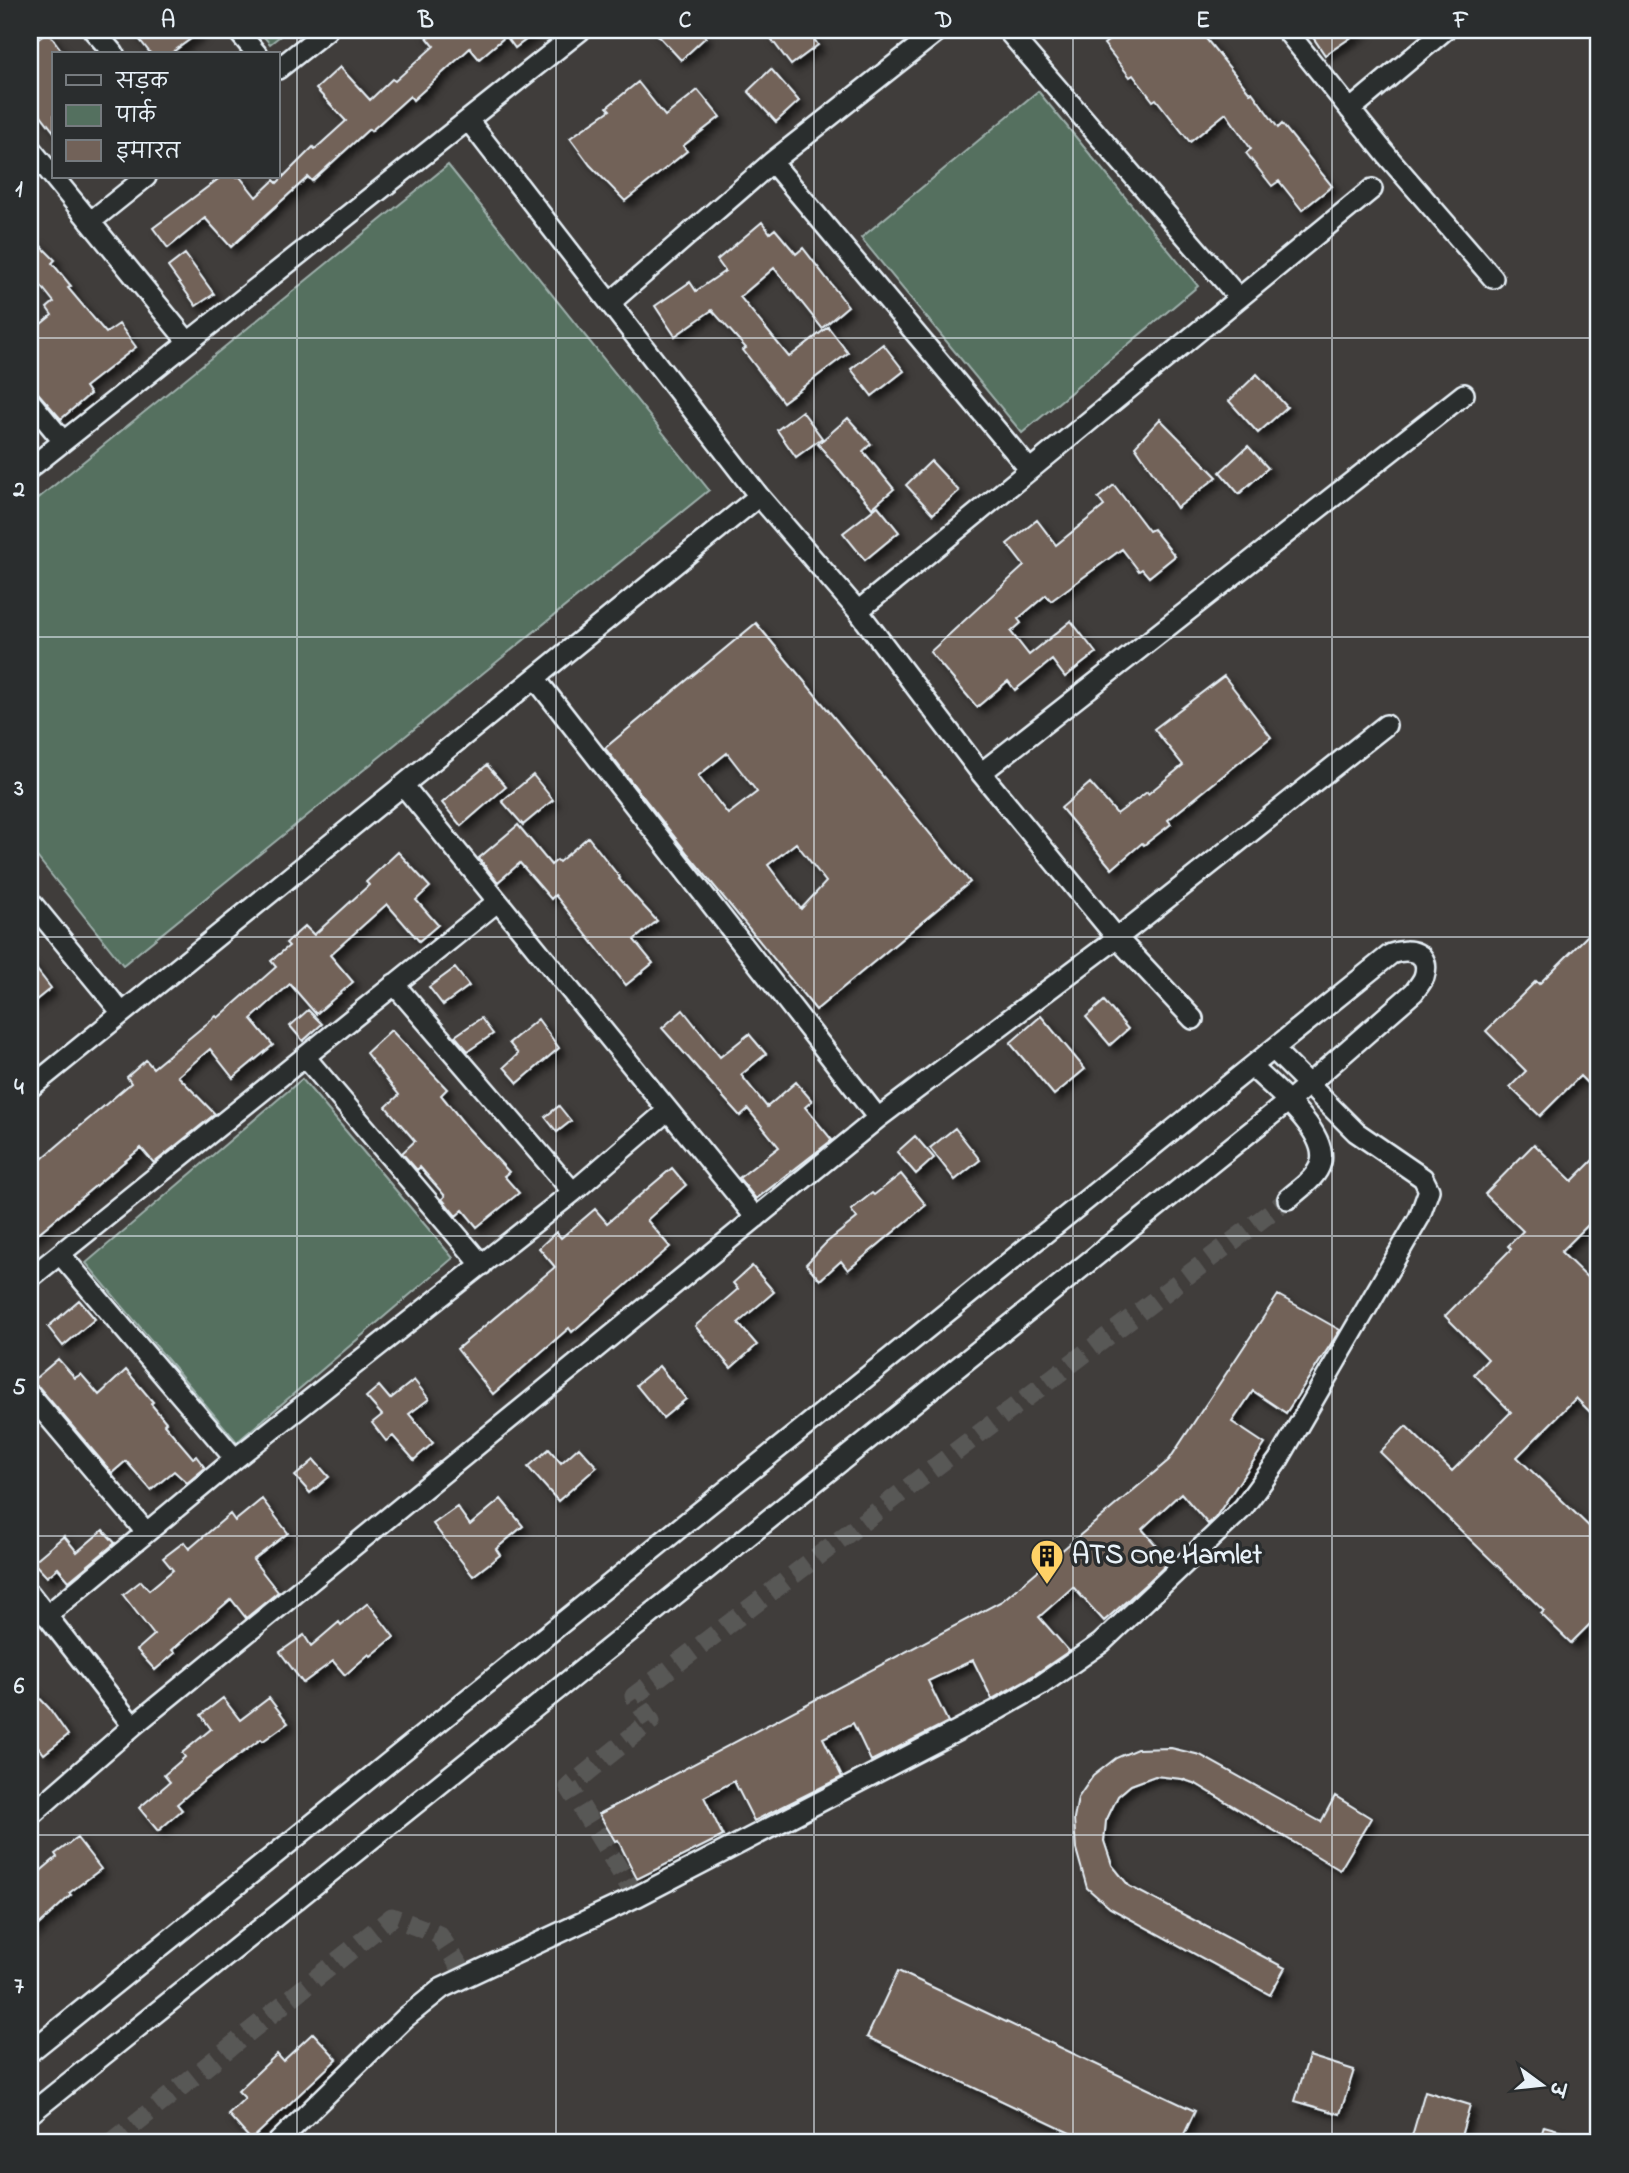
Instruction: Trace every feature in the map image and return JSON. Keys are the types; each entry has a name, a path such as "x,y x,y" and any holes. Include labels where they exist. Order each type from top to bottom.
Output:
{"street":[{"path":"93,30 112,52"},
{"path":"237,30 255,52"},
{"path":"280,67 327,30"},
{"path":"30,468 581,30"},
{"path":"611,302 772,162 939,30"},
{"path":"1007,30 1239,298"},
{"path":"1286,30 1388,158 1493,278"},
{"path":"1350,110 1445,30"},
{"path":"468,120 759,496 858,611 981,773 1117,938 1192,1019"},
{"path":"30,148 52,175"},
{"path":"772,162 1030,470"},
{"path":"54,178 188,342"},
{"path":"90,222 145,178"},
{"path":"858,611 1372,189"},
{"path":"981,773 1464,394"},
{"path":"30,401 63,441"},
{"path":"30,1088 759,496"},
{"path":"535,678 878,1118"},
{"path":"30,1816 133,1726 878,1118 1117,938 1386,725"},
{"path":"403,785 756,1218"},
{"path":"30,901 122,1013"},
{"path":"30,1278 496,902"},
{"path":"30,2053 1391,954 1403,949 1413,950 1422,956 1425,966 1423,978 1414,992 1288,1102 30,2114"},
{"path":"394,984 573,1192"},
{"path":"277,2143 405,2018 442,1989 636,1896 1041,1685 1101,1643 1243,1508 1279,1459 1419,1218 1429,1190 1423,1178 1356,1132 1274,1050"},
{"path":"305,1057 482,1265"},
{"path":"1252,1067 1288,1102 1320,1142 1322,1152 1317,1172 1288,1199"},
{"path":"46,1616 235,1459 573,1192 667,1111"},
{"path":"60,1254 235,1459"},
{"path":"30,1395 146,1532"},
{"path":"30,1594 133,1726"}],"green space":[{"path":"258,30 288,30 270,44"},
{"path":"1038,91 1198,286 1022,433 861,238"},
{"path":"448,165 709,490 123,965 30,848 30,505"},
{"path":"302,1079 453,1258 237,1442 86,1263"}],"building":[{"path":"132,30 203,30 173,52 149,52"},
{"path":"421,30 539,30 515,48 506,36 479,59 470,48 413,100 410,96 371,131 369,129 312,181 308,177 231,247 205,218 168,248 153,228 220,178 241,178 256,197 274,180 277,183 313,147 315,149 346,121 316,89 340,67 370,100 434,46"},
{"path":"653,30 699,30 706,37 681,60"},
{"path":"777,30 808,30 818,45 791,65 769,36"},
{"path":"1123,30 1199,30 1250,93 1252,92 1278,128 1282,124 1332,186 1302,210 1279,181 1272,186 1246,153 1251,149 1226,113 1190,142 1156,99 1153,101 1133,75 1130,77 1104,44"},
{"path":"1308,30 1362,30 1325,55"},
{"path":"48,32 63,52 52,52 52,129 37,110 30,116 30,45"},
{"path":"771,69 799,101 776,122 748,91"},
{"path":"638,82 665,116 698,90 720,117 683,146 687,151 625,201 590,165 570,138 610,110 607,107"},
{"path":"762,222 770,233 775,229 796,254 803,248 848,306 822,328 774,268 740,297 789,357 828,327 848,353 783,402 743,350 746,348 712,310 675,336 655,306 690,282 696,291 725,271 717,260"},
{"path":"37,242 55,260 52,263 71,286 68,288 106,333 119,324 136,347 85,387 90,394 61,419 30,384 30,333 52,315 47,308 54,302 30,272 30,249"},
{"path":"185,254 214,294 196,306 168,267"},
{"path":"883,344 904,371 872,396 851,369"},
{"path":"1257,374 1287,407 1258,433 1229,401"},
{"path":"802,411 822,438 796,457 777,430"},
{"path":"848,418 871,444 863,451 894,489 872,508 818,444"},
{"path":"1160,419 1217,477 1177,508 1135,446"},
{"path":"1248,446 1268,468 1239,494 1220,472"},
{"path":"931,461 959,491 933,514 906,485"},
{"path":"1114,485 1149,531 1153,529 1175,556 1149,577 1142,569 1139,571 1122,549 1051,601 1046,595 1018,619 1021,623 1011,632 1029,655 1071,621 1096,653 1065,677 1052,660 1015,690 1008,681 977,707 930,652 1024,566 1007,544 1037,520 1056,545 1104,506 1098,498"},
{"path":"878,506 899,532 865,560 843,533"},
{"path":"756,623 970,882 816,1010 605,748","holes":["727,753 757,792 728,814 698,776","796,843 826,882 801,909 768,865"]},
{"path":"1224,676 1271,737 1168,820 1171,824 1144,845 1142,843 1112,869 1061,808 1090,783 1117,814 1147,792 1148,794 1183,765 1154,729"},
{"path":"487,765 506,787 461,826 442,803"},
{"path":"533,775 553,800 523,825 502,801"},
{"path":"518,825 551,865 557,860 559,862 588,837 619,879 657,921 634,940 653,963 626,985 555,895 551,899 520,863 498,882 479,858"},
{"path":"398,852 430,887 416,900 438,925 419,941 387,904 330,955 353,982 316,1014 290,984 251,1019 273,1045 233,1078 210,1049 178,1076 215,1114 154,1163 141,1148 30,1240 30,1169 131,1083 127,1077 146,1060 153,1068 216,1016 218,1018 276,967 271,961 289,946 286,943 305,926 314,935 369,885 366,882"},
{"path":"1599,924 1599,1095 1580,1076 1540,1116 1510,1087 1526,1071 1486,1031 1536,981 1539,984"},
{"path":"30,961 51,988 30,1005"},
{"path":"455,968 469,986 443,1005 429,987"},
{"path":"1104,1001 1128,1029 1110,1045 1086,1017"},
{"path":"308,1010 322,1024 303,1041 290,1026"},
{"path":"683,1010 720,1057 749,1034 766,1054 741,1075 767,1107 796,1082 812,1101 805,1107 832,1140 756,1199 739,1178 779,1147 748,1109 740,1116 662,1028"},
{"path":"1041,1016 1085,1069 1054,1095 1010,1043"},
{"path":"481,1018 493,1034 468,1051 455,1036"},
{"path":"538,1019 559,1048 518,1083 504,1067 518,1054 509,1043"},
{"path":"391,1030 447,1089 441,1095 509,1172 504,1176 519,1193 477,1227 463,1210 456,1216 442,1199 445,1196 420,1167 417,1170 402,1153 415,1141 386,1107 399,1095 366,1053"},
{"path":"559,1106 571,1121 557,1132 545,1117"},
{"path":"955,1128 980,1160 955,1180 930,1148"},
{"path":"915,1136 934,1158 916,1174 897,1152"},
{"path":"1534,1144 1572,1181 1599,1154 1599,1214 1561,1252 1599,1289 1599,1421 1576,1398 1517,1457 1599,1536 1599,1615 1571,1643 1541,1614 1544,1611 1380,1452 1406,1426 1452,1471 1511,1412 1474,1374 1488,1359 1445,1316 1511,1249 1508,1246 1523,1231 1485,1194"},
{"path":"672,1168 686,1185 647,1220 670,1247 572,1332 569,1328 493,1394 457,1349 555,1267 539,1248 556,1232 561,1238 595,1209 607,1223"},
{"path":"901,1174 926,1205 848,1270 841,1261 820,1280 806,1264 826,1243 857,1218 851,1210"},
{"path":"752,1266 774,1292 738,1323 757,1345 731,1368 695,1326 738,1289 733,1283"},
{"name":"ATS One Hamlet","path":"1278,1295 1340,1330 1286,1413 1253,1391 1232,1422 1265,1444 1215,1518 1208,1524 1181,1493 1142,1529 1170,1561 1148,1582 1104,1621 1073,1587 1039,1617 1069,1651 992,1699 973,1660 928,1681 948,1722 871,1761 853,1723 823,1738 842,1777 754,1821 734,1781 704,1797 723,1836 637,1879 618,1840 615,1841 599,1814 1002,1601 1169,1460"},
{"path":"79,1300 95,1319 63,1346 48,1327"},
{"path":"58,1359 75,1378 81,1374 99,1395 126,1370 153,1402 151,1404 166,1422 164,1424 205,1468 187,1483 174,1471 151,1490 126,1461 112,1473 39,1387 30,1383"},
{"path":"659,1366 686,1399 663,1418 636,1385"},
{"path":"414,1380 429,1399 409,1414 433,1443 414,1460 393,1436 386,1441 372,1423 382,1415 366,1397 379,1386 390,1399"},
{"path":"579,1447 597,1467 558,1501 528,1467 549,1449 561,1463"},
{"path":"314,1460 329,1477 310,1493 295,1476"},
{"path":"262,1499 288,1533 253,1560 278,1592 246,1618 231,1599 172,1650 175,1653 155,1670 137,1650 154,1635 123,1595 141,1581 149,1590 173,1570 163,1558 184,1542 189,1549 230,1514 235,1521"},
{"path":"501,1499 523,1526 496,1549 500,1555 473,1576 433,1524 457,1507 470,1525"},
{"path":"103,1530 115,1543 69,1581 58,1568 47,1577 33,1562 64,1536 77,1552"},
{"path":"368,1603 394,1637 345,1675 333,1661 303,1683 280,1652 304,1635 311,1646 339,1622 341,1625"},
{"path":"30,1688 49,1708 68,1735 44,1754 30,1736"},
{"path":"223,1698 240,1720 269,1698 288,1723 263,1741 261,1739 204,1781 177,1804 182,1810 158,1831 139,1808 170,1782 164,1775 185,1757 182,1753 211,1729 201,1715"},
{"path":"1171,1748 1200,1755 1321,1822 1335,1796 1371,1818 1340,1870 1196,1784 1182,1779 1155,1776 1131,1785 1118,1796 1106,1821 1104,1841 1112,1865 1129,1886 1285,1968 1270,1995 1110,1908 1087,1888 1076,1849 1074,1819 1078,1798 1093,1776 1116,1758 1137,1749"},
{"path":"77,1838 101,1869 69,1893 71,1895 30,1933 30,1880 57,1857 55,1854"},
{"path":"898,1971 1195,2111 1180,2143 1091,2143 867,2037"},
{"path":"313,2033 337,2059 251,2140 228,2114 245,2098 238,2091 277,2054 283,2061"},
{"path":"1309,2056 1354,2070 1340,2114 1295,2101"},
{"path":"1425,2091 1470,2105 1459,2143 1437,2143 1412,2136"},
{"path":"1544,2126 1591,2139 1590,2143 1539,2143"}],"tunnel":[{"path":"636,1897 569,1787 651,1721 634,1696 1288,1199"},
{"path":"111,2143 392,1917 439,1935 466,1976"}],"place":[{"name":"ATS One Hamlet","path":"1047,1586"}]}
